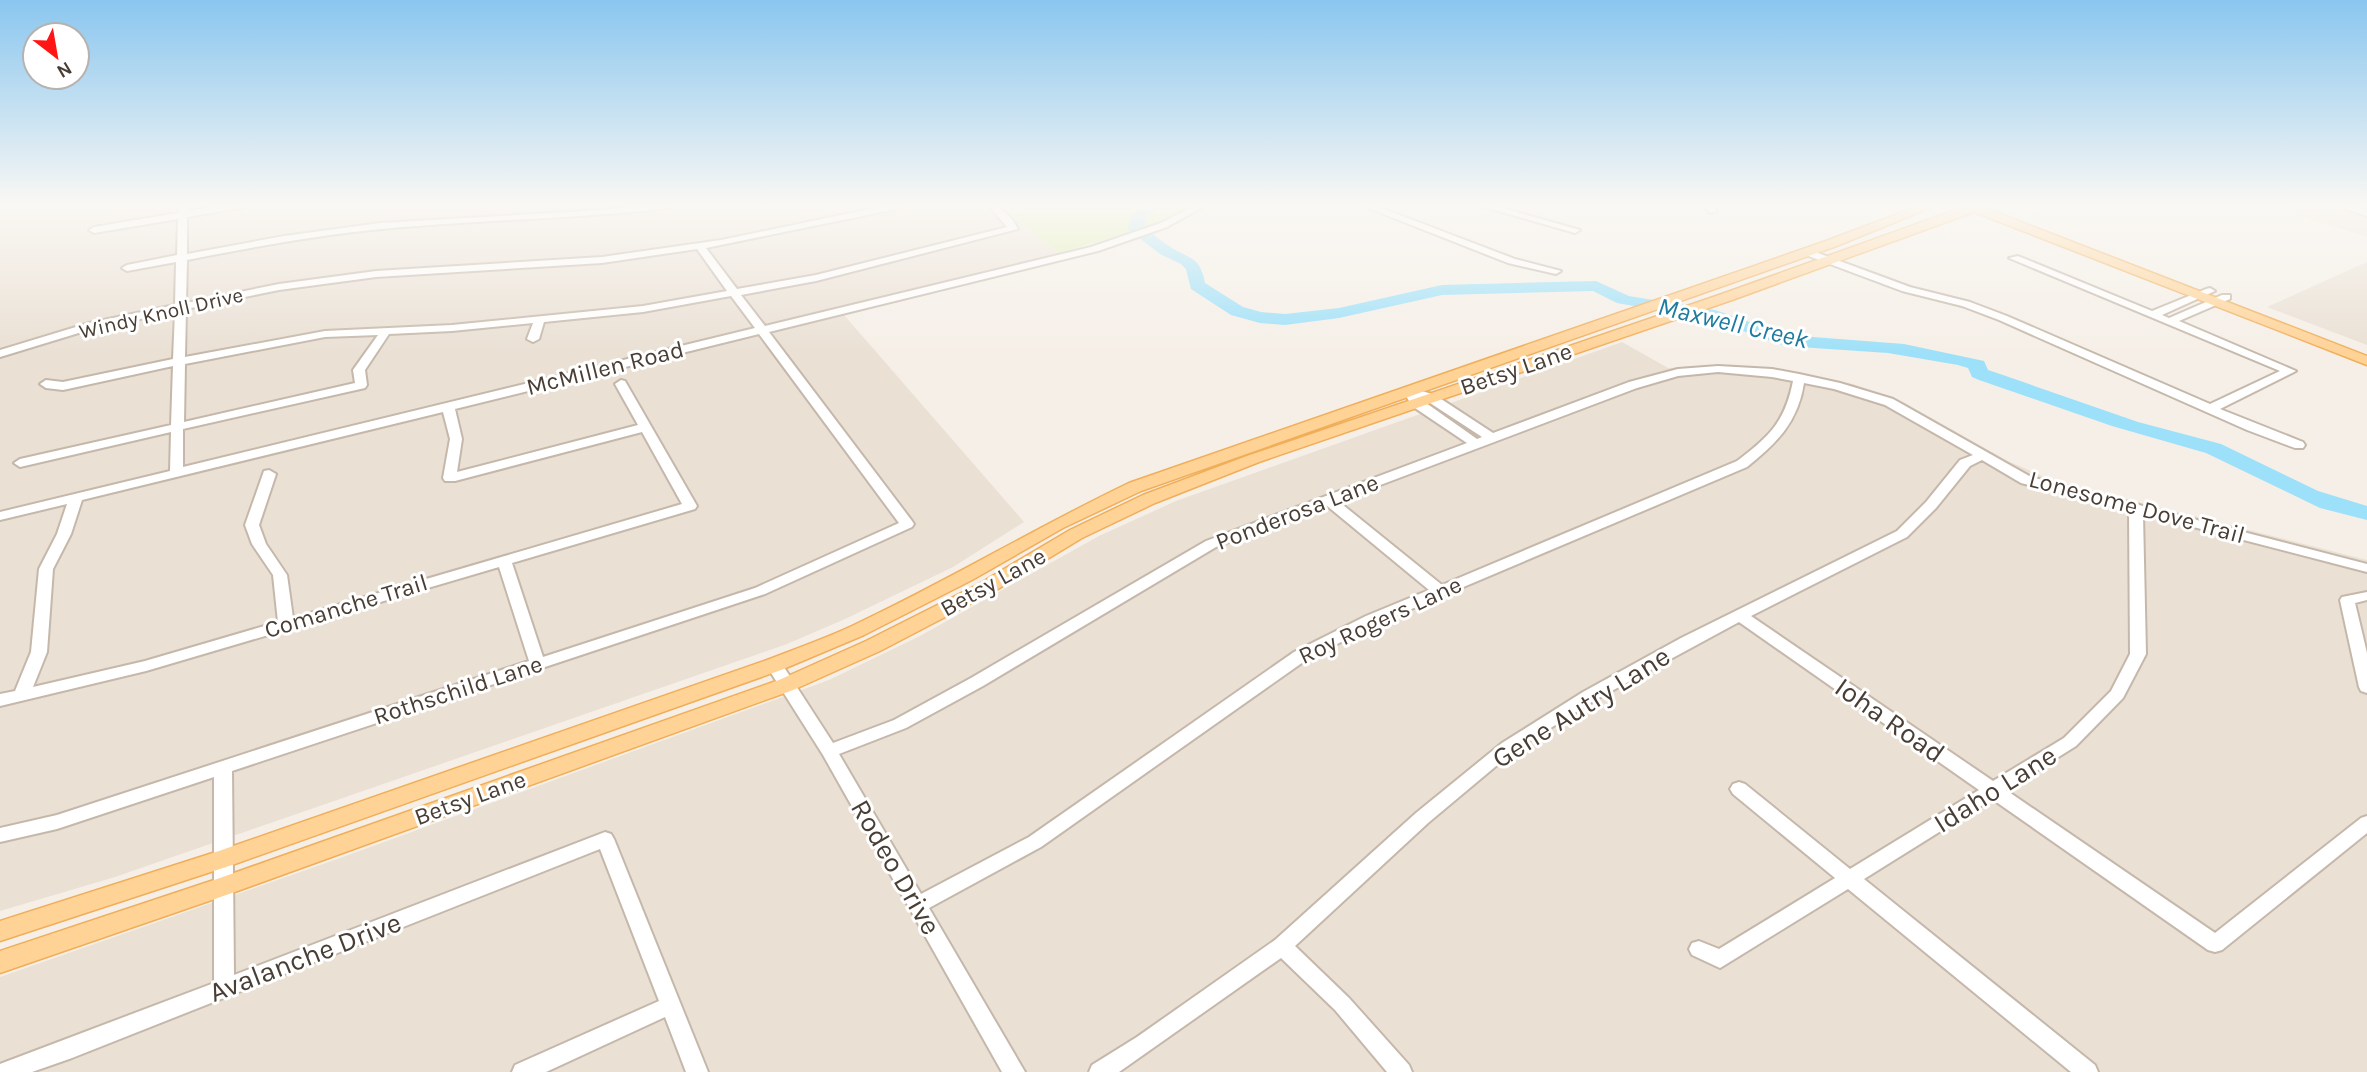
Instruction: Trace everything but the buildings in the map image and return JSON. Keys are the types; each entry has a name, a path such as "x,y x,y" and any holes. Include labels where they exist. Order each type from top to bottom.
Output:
{"main road":[{"name":"Betsy Lane","path":"0,962 223,886 786,685 986,589 1076,534 1149,499 1419,397 1607,320 1801,254"},
{"name":"Betsy Lane","path":"0,931 224,858 774,665 857,631 966,576 1057,524 1135,487 1639,327 1846,254"},
{"path":"2105,254 2367,361"},
{"path":"2212,296 2367,351"}],"street":[{"path":"176,473 182,254"},
{"path":"127,268 203,254"},
{"name":"Windy Knoll Drive","path":"0,354 93,326 180,306 315,281 376,274 540,266 635,254"},
{"path":"705,254 760,330"},
{"path":"46,384 64,386 324,334 540,321 643,309 816,278 912,254"},
{"name":"McMillen Road","path":"0,516 1074,254"},
{"path":"1493,254 1556,271"},
{"path":"1812,254 1906,289 1966,304 2003,318 2299,445"},
{"path":"2014,258 2290,372 2210,409"},
{"path":"2151,315 2212,296"},
{"path":"2168,322 2212,296"},
{"path":"533,339 540,321"},
{"name":"Rothschild Lane","path":"0,835 57,822 760,591 907,524 760,330"},
{"path":"20,463 361,385 359,370 386,331"},
{"name":"Ponderosa Lane","path":"829,751 900,724 1212,544 1633,385 1678,373 1718,369 1799,378"},
{"name":"Lonesome Dove Trail","path":"1799,378 1889,402 2026,480 2367,568"},
{"name":"Roy Rogers Lane","path":"918,905 1035,842 1300,656 1371,620 1742,464 1778,436 1796,404 1799,378"},
{"path":"448,407 456,439 450,478 645,427 621,384"},
{"path":"1419,397 1492,438"},
{"path":"1419,397 1476,444"},
{"name":"Comanche Trail","path":"0,700 146,666 690,506 645,427"},
{"name":"Gene Autry Lane","path":"1100,1072 1282,946 1422,818 1508,747 1589,696 1739,615 1902,534 1931,505 1965,463 1983,455"},
{"path":"269,474 252,525 259,544 280,575 286,624"},
{"path":"21,696 39,652 46,569 64,534 76,498"},
{"path":"1328,500 1440,591"},
{"name":"Idaho Lane","path":"1699,949 1720,959 2070,742 2117,694 2138,654 2136,508"},
{"path":"504,559 538,664"},
{"path":"2366,596 2347,600 2367,687"},
{"name":"Ioha Road","path":"1739,615 2214,944 2367,823"},
{"name":"Rodeo Drive","path":"774,665 829,751 1014,1072"},
{"path":"223,768 224,989"},
{"path":"1739,789 2087,1072"},
{"name":"Avalanche Drive","path":"4,1072 224,989 605,839 671,1005"},
{"path":"1282,946 1342,1004 1401,1072"},
{"path":"523,1072 671,1005 697,1072"}],"shaded area":[{"path":"0,254 1059,254 1066,260 844,315 1024,522 953,567 787,644 115,877 0,911"},
{"path":"2367,262 2367,345 2267,307"},
{"path":"1622,342 1668,368 1750,366 1853,384 1903,402 2008,461 2051,480 2367,560 2367,1072 0,1072 0,977 343,857 829,680 920,636 1099,536 1176,501"}],"waterway":[{"name":"Maxwell Creek","path":"1172,254 1194,268 1197,285 1237,311 1260,318 1285,319 1339,313 1418,294 1461,288 1596,286 1623,300 1715,315 1785,340 1812,344 1888,347 1965,361 1977,365 1979,373 2143,430 2225,453 2310,496 2346,509 2367,513"}]}
